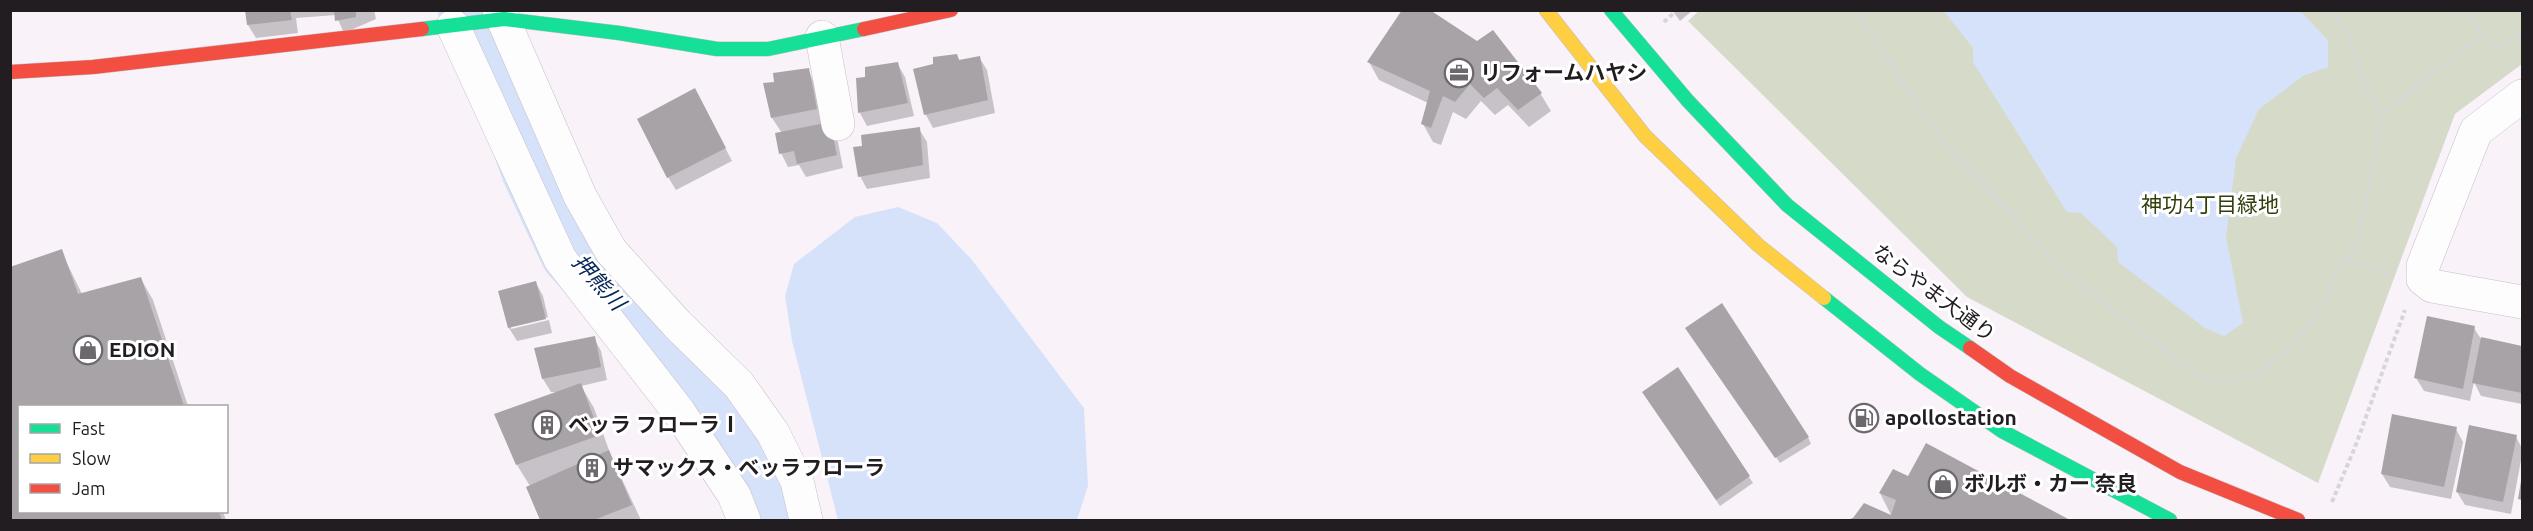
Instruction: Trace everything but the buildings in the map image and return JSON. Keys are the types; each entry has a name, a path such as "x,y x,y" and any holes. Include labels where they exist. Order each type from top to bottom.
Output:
{"street":[{"path":"10,72 93,68 453,26 502,15 717,49 768,49 951,10"},
{"path":"1546,10 1646,136 1758,245 1920,374 2002,431 2170,520"},
{"name":"ならやま大通り","path":"1611,10 1688,101 1787,205 1939,327 2010,376 2180,472 2298,520"},
{"path":"502,15 580,196 611,251 677,324 740,385 773,433 797,481 807,520"},
{"path":"453,26 560,259 679,412 734,495 744,520"},
{"path":"822,37 838,124"},
{"path":"2523,96 2476,131 2423,266 2423,279 2432,286 2523,302"}],"path":[{"path":"1661,24 1677,10"},
{"path":"1861,10 1861,20 1940,137 2060,267 2191,371 2210,379 2234,380 2257,372 2306,332 2325,301 2336,274 2349,260 2358,237 2382,114 2483,34"},
{"path":"2330,10 2347,31 2364,84 2382,114"},
{"path":"2463,10 2490,42 2502,45 2523,33"},
{"path":"2349,260 2397,278"},
{"path":"2332,502 2355,447 2408,302"}],"green space":[{"name":"神功4丁目緑地","path":"1700,10 2522,11 2522,64 2455,114 2318,483 1967,297 1688,21"}],"water":[{"path":"1944,11 2300,11 2328,40 2328,67 2303,76 2259,109 2236,158 2226,237 2243,323 2224,336 2205,328 2118,262 2117,247 2081,213 2067,212 1973,62 1973,48"},
{"path":"898,207 937,223 972,260 1084,408 1088,486 1077,520 838,520 792,341 785,296 794,264 855,217"}],"waterway":[{"name":"押熊川","path":"470,10 485,33 533,170 572,253 757,453 776,520"}],"traffic: fast":[{"path":"1611,10 1688,101 1787,205 1939,327 1970,348"},
{"path":"422,29 504,19 619,33 717,49 768,49 864,29"},
{"path":"1824,298 1920,374 2002,431 2170,520"}],"traffic: slow":[{"path":"1546,10 1645,136 1758,245 1824,298"}],"traffic: jam":[{"path":"864,29 951,10"},
{"path":"10,72 93,67 422,29"},
{"path":"1970,348 2010,376 2180,472 2298,520"}],"place":[{"name":"リフォームハヤシ","path":"1459,73"},
{"name":"EDION","path":"88,350"},
{"name":"apollostation","path":"1864,418"},
{"name":"ベッラ フローラⅠ","path":"547,425"},
{"name":"サマックス・ベッラフローラ","path":"592,468"},
{"name":"ボルボ・カー 奈良","path":"1943,484"}]}
